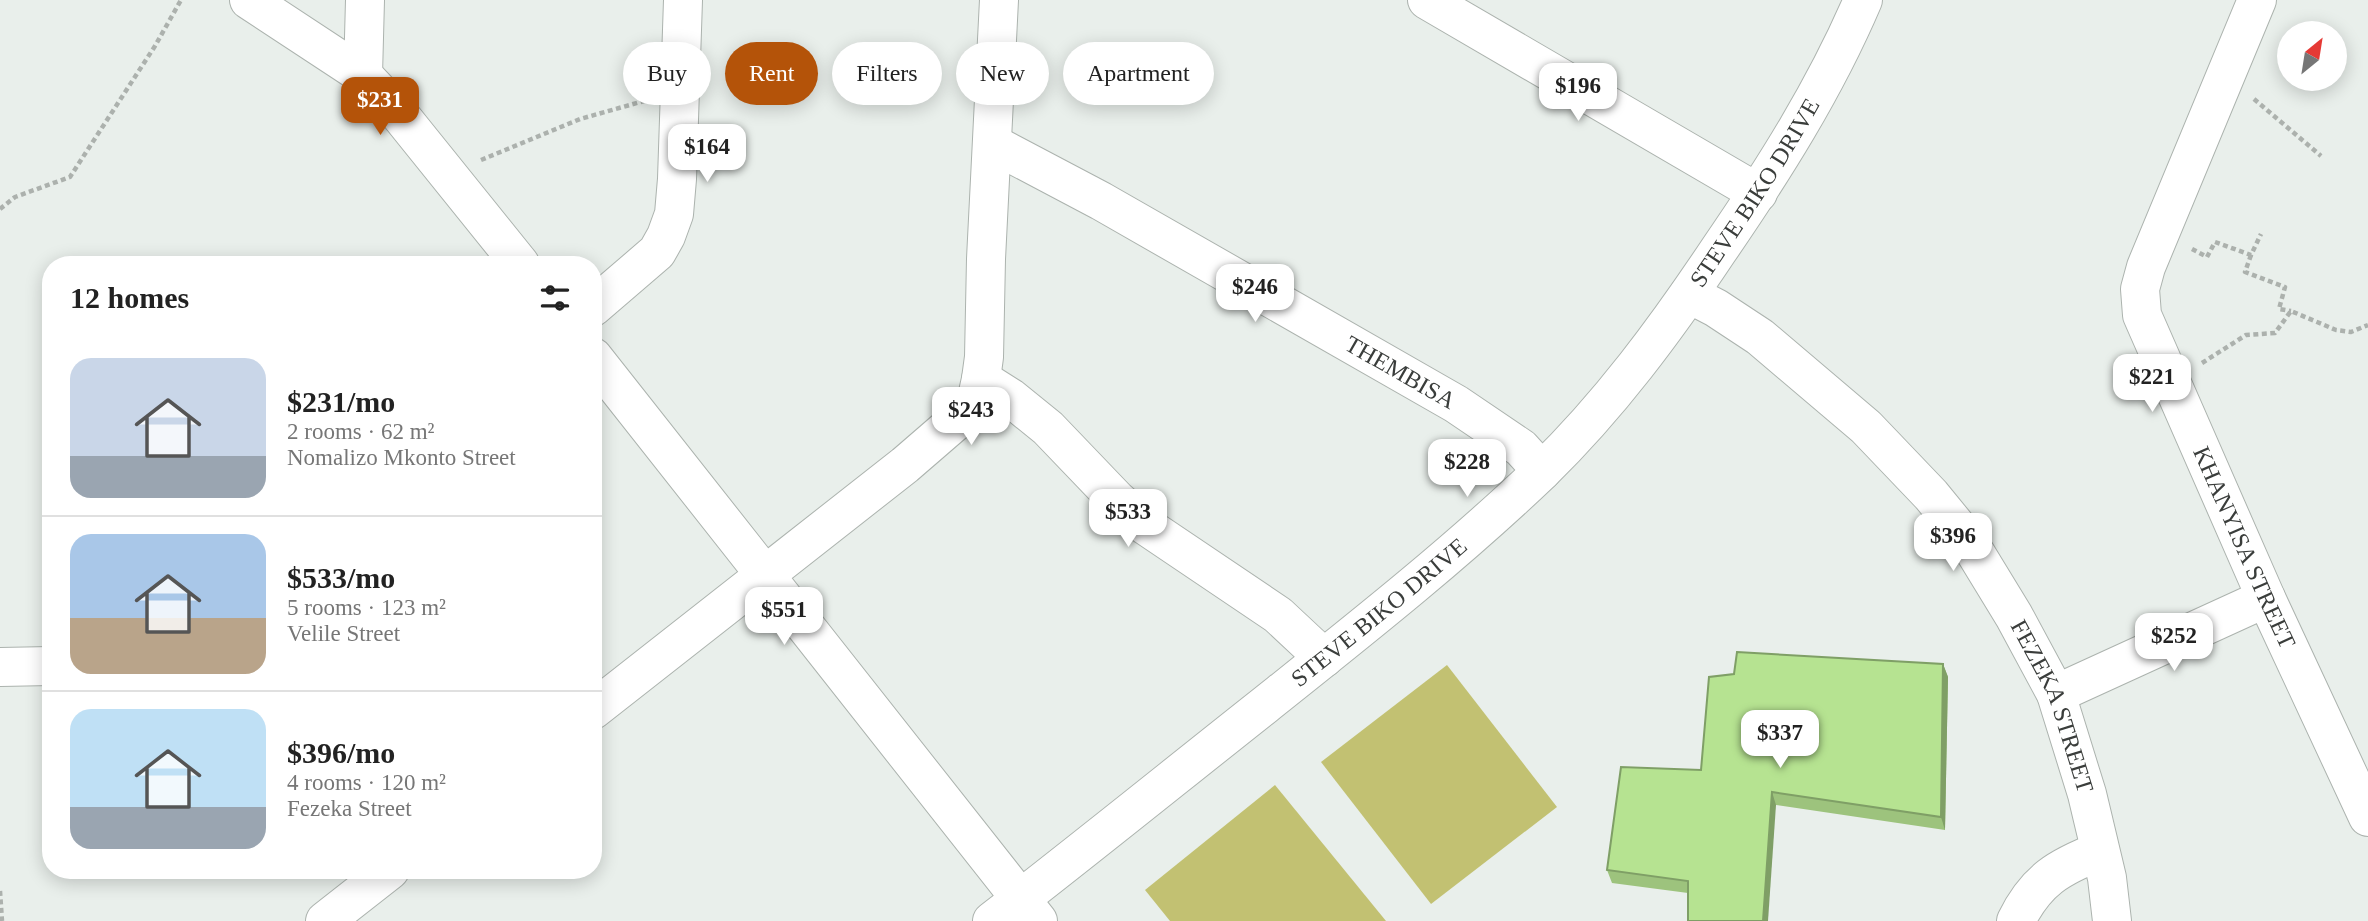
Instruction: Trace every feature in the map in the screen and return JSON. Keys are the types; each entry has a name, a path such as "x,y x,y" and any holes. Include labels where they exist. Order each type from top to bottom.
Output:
{"street":[{"path":"249,0 363,75 396,110 514,256"},
{"path":"363,75 365,0"},
{"path":"682,42 683,0"},
{"path":"602,703 905,465 964,414 977,397 981,379 999,0"},
{"path":"1427,0 1758,193"},
{"name":"STEVE BIKO DRIVE","path":"1017,913 1434,568 1542,471 1614,393 1689,294 1758,193 1792,139 1844,44 1863,0"},
{"name":"KHANYISA STREET","path":"2257,0 2159,234 2140,289 2142,315 2266,598 2368,817"},
{"path":"602,299 657,252 666,236 674,214 680,105"},
{"name":"THEMBISA","path":"993,144 1113,208 1456,404 1521,448 1542,471"},
{"name":"FEZEKA STREET","path":"1689,294 1760,337 1866,427 1931,495 1967,539 2014,616 2056,694 2087,794 2107,878 2112,921"},
{"path":"602,369 765,575 1017,913"},
{"path":"981,379 1011,398 1048,428 1117,500 1146,526 1278,615 1324,658"},
{"path":"2056,694 2266,598"},
{"path":"0,667 42,666"},
{"path":"2015,921 2042,882 2069,863 2100,851"},
{"path":"325,921 379,879"}],"path":[{"path":"0,209 15,197 70,177 155,46 181,0"},
{"path":"2223,81 2258,102 2321,156"},
{"path":"449,175 580,119 630,105"},
{"path":"2159,234 2207,257 2215,242 2251,255"},
{"path":"2261,234 2245,272 2285,287 2279,309 2291,311 2336,330 2351,332 2368,325"},
{"path":"2170,380 2246,335 2275,333 2291,311"},
{"path":"0,891 2,921"}],"shaded area":[{"path":"1447,665 1557,807 1431,904 1321,762"},
{"path":"1275,785 1386,921 1170,921 1145,890"}],"building":[{"path":"1737,652 1943,664 1941,817 1772,792 1763,921 1688,921 1688,881 1607,870 1621,767 1701,770 1709,677 1734,674"}]}
